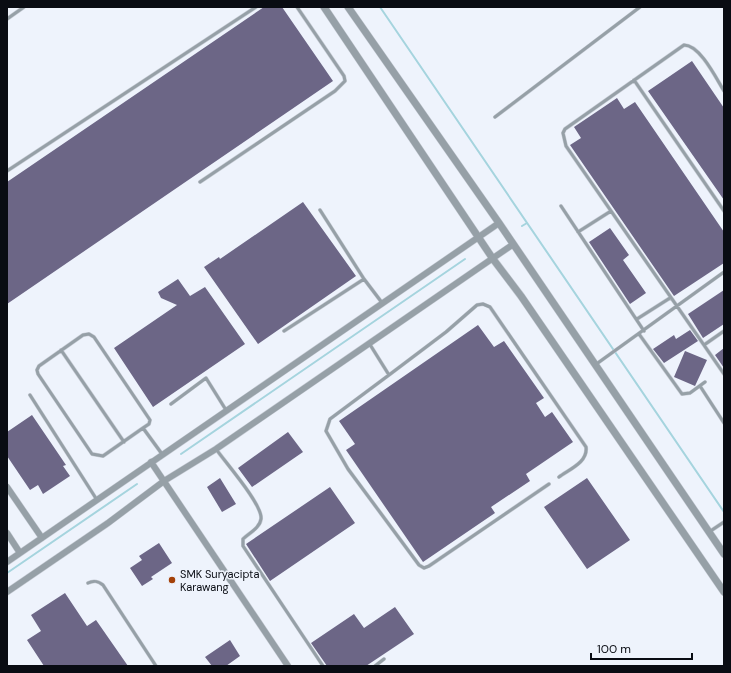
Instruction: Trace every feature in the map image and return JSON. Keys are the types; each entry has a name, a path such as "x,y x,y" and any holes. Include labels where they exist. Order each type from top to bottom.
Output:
{"street":[{"path":"324,7 493,259 521,296 724,592"},
{"path":"348,7 499,223 512,245 724,554"},
{"path":"7,562 499,223"},
{"path":"7,592 108,523 164,481 216,449 512,245"},
{"path":"151,462 287,666"},
{"path":"7,487 42,538"},
{"path":"7,533 20,553"}],"lane":[{"path":"7,19 24,7"},
{"path":"7,171 256,7"},
{"path":"200,182 335,91 345,81 344,76 296,7"},
{"path":"495,117 640,7"},
{"path":"724,91 699,52 690,45 684,45 565,129 562,133 566,146 675,306 724,374"},
{"path":"634,80 724,211"},
{"path":"560,206 644,331"},
{"path":"320,210 364,279 383,304"},
{"path":"578,232 610,211"},
{"path":"595,364 624,343 644,331 675,306 724,272"},
{"path":"284,331 364,279"},
{"path":"637,319 670,298"},
{"path":"549,484 424,568 419,566 348,469 326,431 330,419 446,332 477,305 483,304 490,307 586,447 587,453 584,459 559,477"},
{"path":"704,345 724,331"},
{"path":"89,334 94,337 149,416 149,424 103,456 92,454 38,374 37,370 39,366 62,350 83,335 89,334"},
{"path":"639,334 679,392 685,395 705,382"},
{"path":"369,343 388,374"},
{"path":"62,350 124,442"},
{"path":"171,404 206,378 226,410"},
{"path":"700,386 724,423"},
{"path":"30,395 97,500"},
{"path":"143,428 162,454"},
{"path":"216,449 252,496 261,514 261,520 256,529 243,539 243,546 323,666"},
{"path":"709,532 724,522"},
{"path":"88,583 92,581 103,584 156,666"},
{"path":"375,666 384,659"}],"building":[{"path":"264,7 282,7 333,81 7,304 7,182"},
{"path":"692,61 724,108 724,200 648,91"},
{"path":"617,98 624,109 635,102 724,232 724,263 674,296 570,145 581,138 574,127"},
{"path":"303,202 356,276 258,344 204,267 219,257 220,259"},
{"path":"610,228 629,255 623,260 646,293 630,304 589,242"},
{"path":"178,279 190,296 205,287 245,344 153,407 114,348 177,305 161,298 158,292"},
{"path":"724,290 724,324 703,338 688,314"},
{"path":"478,325 494,347 504,341 544,398 536,403 545,417 552,412 573,442 526,474 530,481 491,507 495,513 423,562 346,450 355,444 339,421"},
{"path":"690,330 698,341 664,363 653,349 674,335 676,339"},
{"path":"724,348 724,368 715,355"},
{"path":"685,351 707,360 695,386 674,377"},
{"path":"32,415 66,465 63,466 70,476 43,494 38,485 30,490 7,456 7,432"},
{"path":"288,432 303,452 252,487 238,468"},
{"path":"220,478 236,504 222,512 207,487"},
{"path":"587,478 630,540 587,569 544,507"},
{"path":"330,487 355,523 270,581 246,544"},
{"path":"159,543 172,563 151,577 153,579 142,586 130,568 142,560 139,556"},
{"path":"65,593 87,626 96,620 128,666 44,666 27,640 41,631 31,615"},
{"path":"395,607 414,634 366,666 327,666 311,643 354,614 364,628"},
{"path":"230,640 240,656 226,666 212,666 205,657"}],"waterway":[{"path":"380,7 724,512"},
{"path":"522,226 527,223"},
{"path":"181,454 465,259"},
{"path":"7,573 137,484"}],"place":[{"name":"SMK Suryacipta Karawang","path":"172,580"}]}
